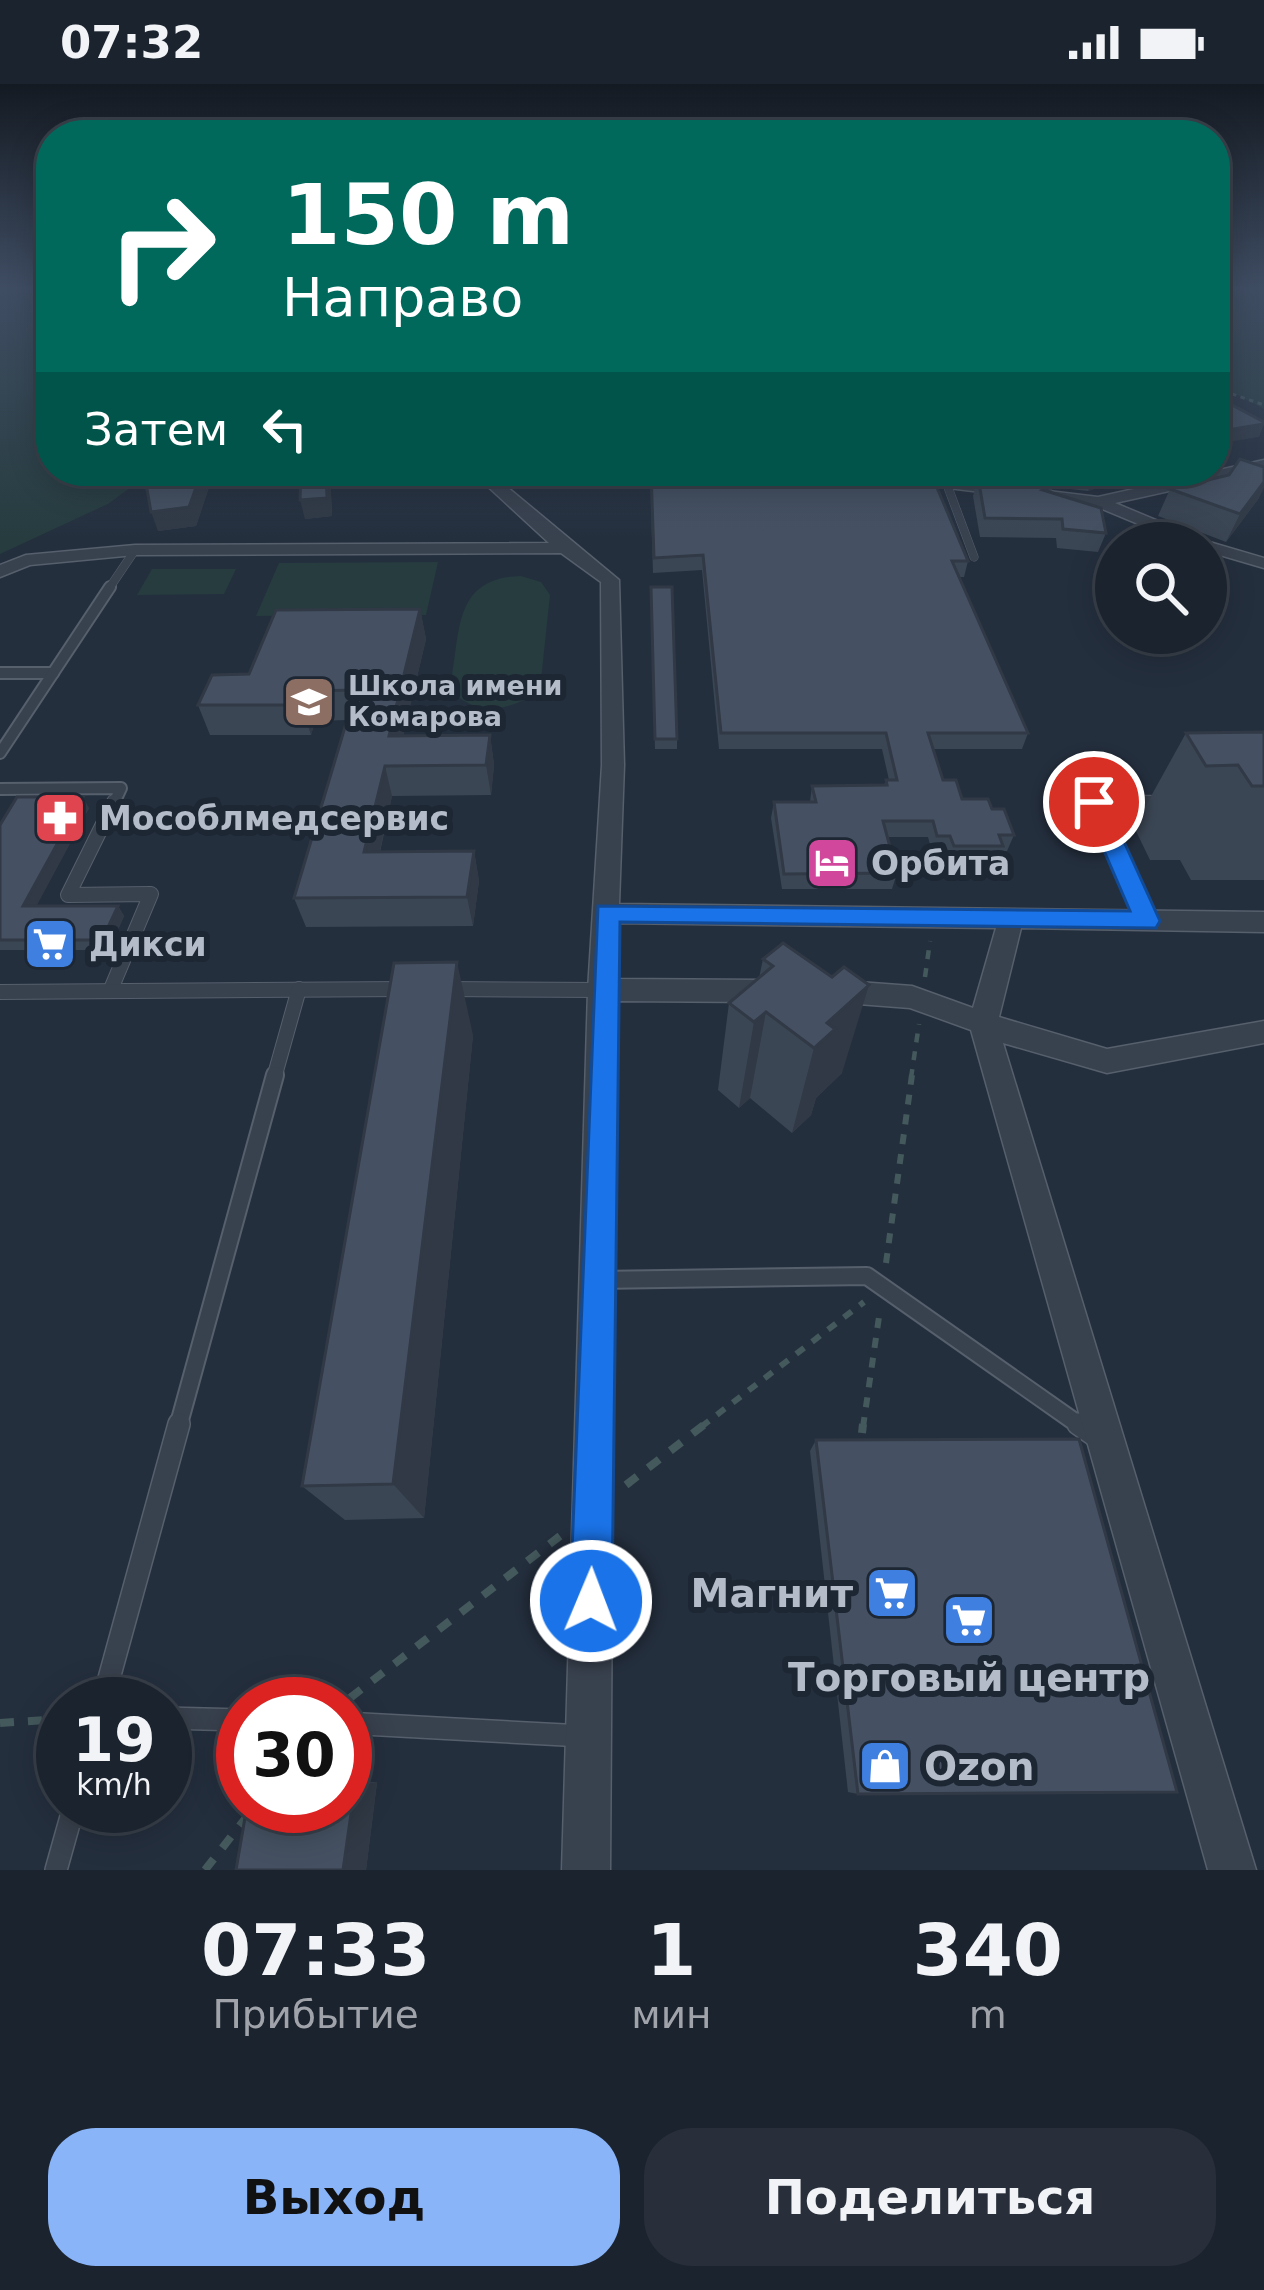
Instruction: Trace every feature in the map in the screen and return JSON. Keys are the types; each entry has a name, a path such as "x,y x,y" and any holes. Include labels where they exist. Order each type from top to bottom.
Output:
{"street":[{"path":"1230,472 1264,464"},
{"path":"496,486 565,548 610,580 613,765 602,990 586,1870"},
{"path":"976,486 1098,502 1148,522"},
{"path":"1098,502 1168,486"},
{"path":"0,572 26,560 135,550 565,548"},
{"path":"1227,552 1264,563"},
{"path":"607,913 1264,922"},
{"path":"1011,919 983,1024 1232,1870"},
{"path":"602,990 868,991 922,1000 1036,1043 1107,1061 1264,1032"}],"lane":[{"path":"947,486 974,557"},
{"path":"0,753 84,634 135,550"},
{"path":"0,673 53,673"},
{"path":"0,789 121,788 68,895 151,894 111,989"},
{"path":"1147,921 1094,802 1179,803"},
{"path":"109,1677 299,989"},
{"path":"0,992 415,989"},
{"path":"439,989 602,990"},
{"path":"597,1280 867,1276 1107,1444"},
{"path":"372,1724 589,1736"},
{"path":"56,1870 66,1833"}],"path":[{"path":"1230,393 1264,405"},
{"path":"862,1433 934,918"},
{"path":"0,1723 36,1721"},
{"path":"205,1870 234,1833"}],"green space":[{"path":"0,371 36,371 36,486 133,486 108,504 0,554"},
{"path":"1230,371 1264,371 1264,409 1230,391"},
{"path":"438,562 426,615 256,616 279,563"},
{"path":"152,569 236,569 224,594 137,595"},
{"path":"521,576 541,582 550,595 540,689 506,707 481,708 450,688 459,628 471,598 482,586"}],"building":[{"path":"1230,404 1264,422 1230,430"},
{"path":"1240,459 1264,467 1264,482 1240,514 1170,489 1230,486 1230,474"},
{"path":"146,486 197,486 189,507 151,512"},
{"path":"300,486 327,486 327,498 300,500"},
{"path":"652,486 936,486 968,561 952,561 1028,733 928,733 943,780 956,780 962,799 988,799 992,809 1004,809 1014,835 999,835 1003,846 954,846 950,836 937,836 933,821 883,821 897,873 784,874 774,802 816,802 812,786 887,785 886,780 897,780 886,733 721,733 703,555 654,558"},
{"path":"980,486 1053,486 1043,490 1101,508 1104,522 1095,522 1095,532 1063,529 1062,519 985,518"},
{"path":"651,587 672,587 677,739 655,739"},
{"path":"420,609 389,736 490,735 486,765 385,766 364,852 474,851 467,897 294,898 356,690 306,691 301,705 198,705 212,675 249,674 276,610"},
{"path":"1264,732 1264,786 1252,786 1238,765 1206,766 1186,733"},
{"path":"17,797 83,797 23,906 118,906 102,940 0,940 0,825"},
{"path":"783,943 832,977 844,967 869,985 827,1023 835,1029 814,1048 766,1012 754,1022 729,1003 773,966 763,959"},
{"path":"457,962 393,1484 302,1486 394,963"},
{"name":"Торговый центр","path":"1079,1439 1177,1792 858,1794 816,1440"},
{"path":"242,1833 348,1833 343,1870 236,1870"}],"place":[{"name":"Школа имени Комарова","path":"309,702"},
{"name":"Мособлмедсервис","path":"60,818"},
{"name":"Орбита","path":"832,863"},
{"name":"Дикси","path":"50,944"},
{"name":"Магнит","path":"892,1593"},
{"name":"Торговый центр","path":"969,1620"},
{"name":"Ozon","path":"885,1766"}],"route":[{"path":"591,1601 607,913 1147,921 1094,802"}]}
